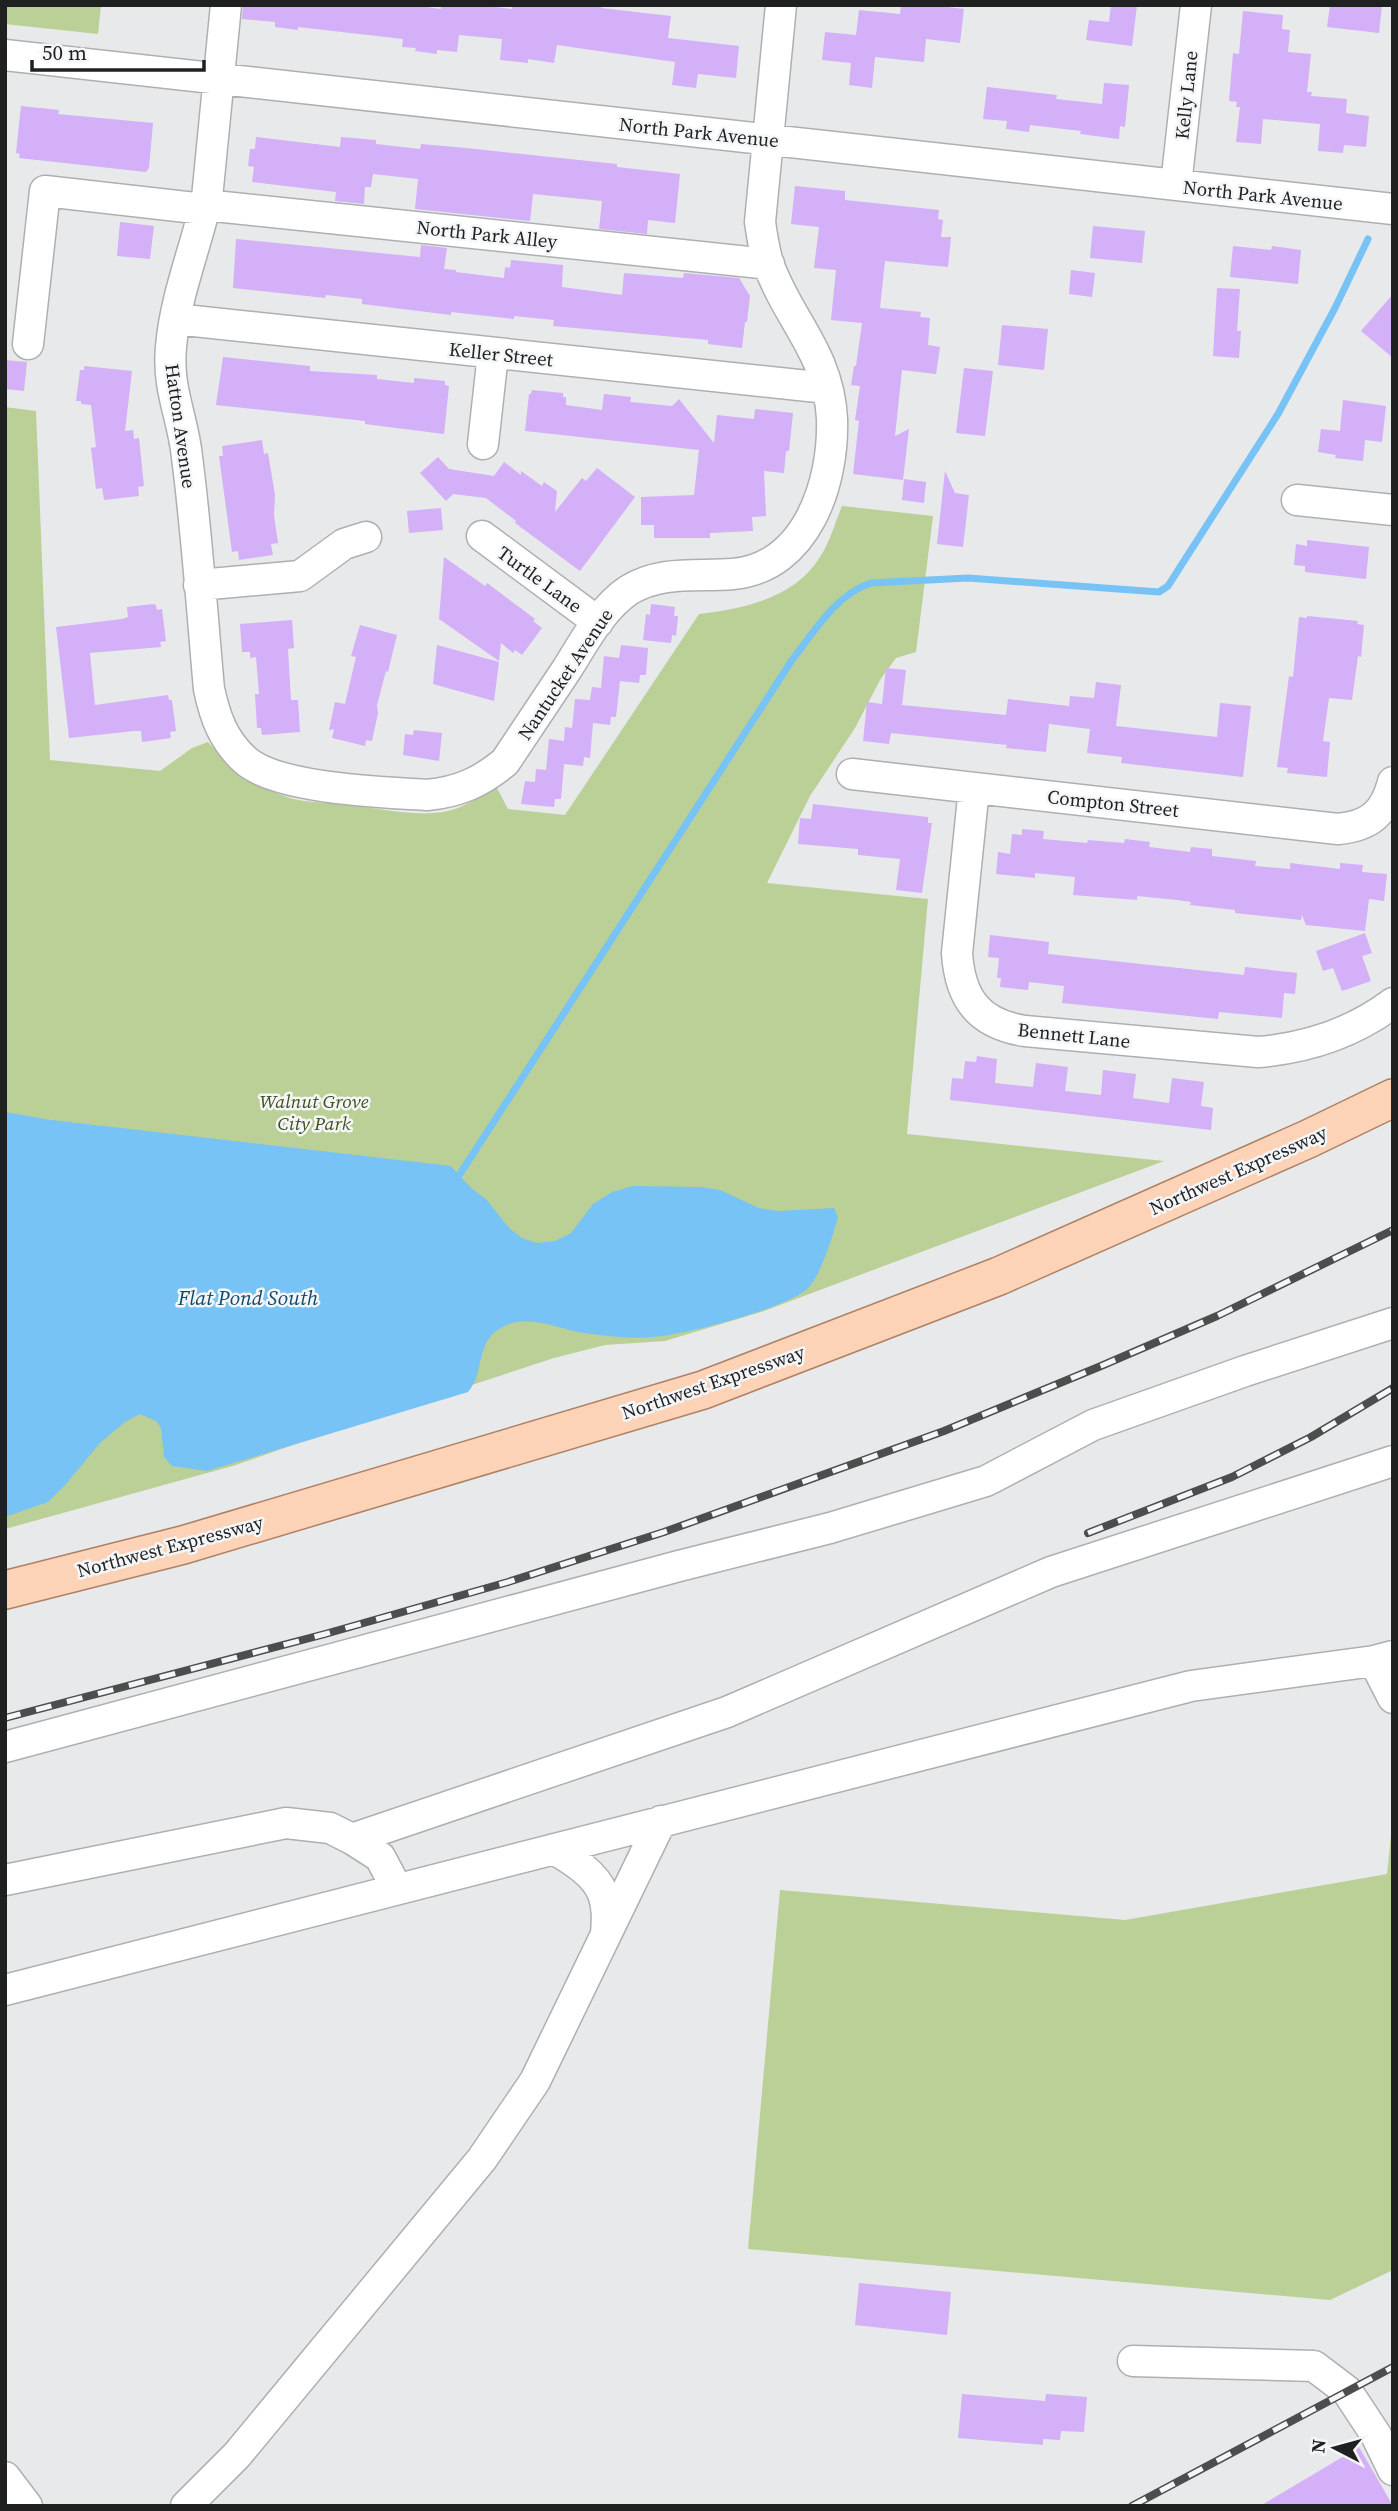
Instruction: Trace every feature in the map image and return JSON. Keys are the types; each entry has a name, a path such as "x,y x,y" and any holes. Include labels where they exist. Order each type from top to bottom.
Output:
{"main road":[{"name":"Northwest Expressway","path":"5,1590 183,1545 703,1390 999,1276 1308,1139 1393,1098"}],"street":[{"name":"Hatton Avenue","path":"226,5 205,207 175,319 171,347 171,388 187,453 209,689 221,730 232,747 247,762 263,772 302,783 363,789"},
{"name":"Nantucket Avenue","path":"363,789 427,795 448,793 468,787 489,776 505,762 598,622 612,604 629,590 667,576 751,571 789,548 807,526 828,475 832,418 827,388 813,345 786,300 769,264 760,222 781,5"},
{"name":"Kelly Lane","path":"1176,185 1196,5"},
{"name":"North Park Avenue","path":"5,55 1393,209"},
{"name":"North Park Alley","path":"28,344 45,191 769,264"},
{"name":"Keller Street","path":"175,319 827,388"},
{"path":"483,444 494,354"},
{"path":"1297,500 1393,510"},
{"name":"Turtle Lane","path":"482,536 598,622"},
{"path":"200,585 300,576 344,544 366,537"},
{"name":"Compton Street","path":"852,774 1338,829 1356,827 1371,819 1389,798 1393,782"},
{"name":"Bennett Lane","path":"974,788 957,953 958,967 961,983 974,1006 994,1023 1025,1031 1258,1052 1288,1050 1340,1034 1393,1003"},
{"path":"5,1747 831,1528 986,1482 1093,1425 1245,1371 1393,1323"},
{"path":"352,1839 727,1712 1051,1572 1393,1461"},
{"path":"5,1990 1191,1686 1383,1658 1393,1698"},
{"path":"186,2506 237,2455 482,2159 535,2081 661,1821"},
{"path":"5,1880 286,1823 330,1828 352,1839 380,1857 397,1889"},
{"path":"554,1849 589,1874 603,1893 607,1910 607,1935"},
{"path":"1133,2361 1314,2367 1347,2391 1376,2435 1393,2470"},
{"path":"5,2477 27,2506"}],"green space":[{"path":"5,5 101,5 98,34 5,24"},
{"name":"Walnut Grove City Park","path":"5,407 36,411 50,760 160,771 192,748 208,742 254,782 276,793 306,801 431,813 457,808 496,786 508,809 565,815 699,614 750,605 782,592 797,582 824,551 842,506 933,516 916,652 896,658 880,680 855,728 810,796 767,883 928,899 907,1134 1164,1161 761,1312 665,1341 605,1345 554,1358 236,1465 5,1529"},
{"path":"1393,1817 1393,2270 1330,2300 748,2249 780,1890 1125,1920 1387,1874"}],"water":[{"name":"Flat Pond South","path":"5,1112 51,1120 451,1166 470,1187 487,1200 509,1228 522,1238 537,1243 555,1241 571,1233 593,1204 612,1192 633,1186 701,1187 720,1190 759,1208 778,1211 834,1208 838,1217 825,1256 806,1290 755,1313 687,1331 645,1338 584,1333 529,1321 517,1322 496,1331 490,1337 468,1392 207,1471 172,1466 164,1457 161,1428 156,1421 140,1414 125,1422 100,1443 48,1502 5,1517"}],"building":[{"path":"243,5 412,5 441,9 441,5 478,5 512,9 512,5 602,5 601,8 671,16 668,38 739,46 736,78 698,74 696,88 672,85 675,62 557,45 554,63 528,59 528,63 500,60 502,39 459,35 457,52 437,50 437,54 415,51 416,48 402,47 403,39 298,27 298,30 275,27 275,22 242,19"},
{"path":"901,5 964,9 960,43 926,39 924,62 875,57 872,88 849,85 851,63 822,60 825,32 856,35 859,10 900,14"},
{"path":"1111,5 1137,5 1132,46 1086,40 1089,20 1109,22"},
{"path":"1330,5 1382,5 1379,33 1327,27"},
{"path":"1243,11 1283,15 1282,29 1290,30 1288,52 1311,54 1307,92 1312,92 1311,96 1347,99 1346,113 1369,116 1366,147 1344,145 1343,153 1318,151 1320,124 1263,119 1261,144 1236,142 1240,107 1236,107 1237,102 1229,101 1233,53 1239,54"},
{"path":"1104,83 1129,85 1125,127 1120,126 1119,139 1030,125 1029,132 1006,129 1007,121 983,119 987,87 1057,95 1056,99 1102,104"},
{"path":"21,106 59,110 58,114 153,123 149,168 146,172 19,158 20,154 16,153"},
{"path":"256,137 340,147 341,137 376,140 376,144 420,149 421,144 466,148 617,164 617,167 680,174 675,223 648,220 647,234 599,229 602,201 533,194 530,221 415,209 418,179 373,174 371,187 365,187 364,204 335,201 336,192 252,182 254,167 248,166 250,149 255,149"},
{"path":"795,186 845,191 845,200 939,210 938,219 943,220 941,237 951,237 948,267 885,261 880,308 921,312 920,317 930,318 928,345 940,347 936,374 902,370 895,436 909,429 903,480 853,474 859,421 855,420 860,386 851,385 862,323 831,320 836,270 814,268 819,227 791,224"},
{"path":"120,222 154,226 150,259 117,256"},
{"path":"1093,226 1145,231 1142,263 1090,258"},
{"path":"236,239 420,257 421,245 447,248 444,269 504,278 505,267 510,268 511,260 563,265 562,287 622,295 624,273 683,278 684,273 739,278 750,296 747,322 742,348 708,344 708,340 553,326 554,320 514,316 514,319 451,312 451,315 362,304 362,299 326,295 325,298 233,288"},
{"path":"1233,246 1271,250 1272,246 1301,250 1298,284 1230,277"},
{"path":"1071,270 1095,273 1092,297 1069,294"},
{"path":"1217,288 1240,289 1237,331 1241,331 1239,358 1213,356"},
{"path":"1393,294 1393,358 1361,331"},
{"path":"1002,325 1048,329 1044,370 998,365"},
{"path":"223,357 310,366 310,371 377,375 377,379 414,383 414,378 445,381 445,385 449,386 444,434 365,424 365,421 216,405"},
{"path":"5,360 27,362 24,391 5,389"},
{"path":"84,366 132,371 125,431 133,430 134,439 139,438 144,486 138,487 139,496 104,500 102,488 96,489 91,448 96,447 91,405 76,401 80,370 84,370"},
{"path":"964,368 993,371 985,436 956,433"},
{"path":"532,390 563,393 566,405 602,410 604,394 631,397 630,402 672,406 679,399 714,443 717,415 754,419 755,409 793,413 784,473 764,471 766,516 752,517 753,531 710,533 710,538 654,538 654,525 641,525 641,497 694,495 699,450 525,431 529,394"},
{"path":"1343,400 1386,406 1382,442 1365,440 1363,461 1335,458 1336,455 1318,452 1321,429 1340,431"},
{"path":"262,440 264,454 268,453 275,495 274,515 278,543 271,544 273,555 239,560 238,551 232,552 219,456 223,456 222,446"},
{"path":"438,457 449,469 494,476 504,462 521,475 521,471 542,486 544,482 557,491 555,512 582,478 586,481 597,468 635,497 580,571 486,498 453,494 446,501 420,473"},
{"path":"945,471 955,493 969,495 963,547 937,544"},
{"path":"904,479 926,482 924,503 902,500"},
{"path":"441,508 443,530 409,533 407,511"},
{"path":"1307,540 1369,547 1366,579 1305,572 1305,566 1294,565 1296,544 1307,546"},
{"path":"444,557 485,586 487,583 535,619 533,621 542,628 522,655 515,650 513,653 501,643 499,661 439,619"},
{"path":"153,604 157,610 162,609 166,641 160,642 161,647 90,653 95,705 168,695 169,700 172,700 176,731 170,732 171,738 142,742 141,731 69,738 56,627 122,619 128,617 127,607"},
{"path":"651,604 675,607 674,616 678,616 676,636 672,635 671,643 643,640 646,614 650,615"},
{"path":"1299,617 1358,621 1357,624 1364,625 1352,700 1329,698 1323,741 1330,742 1327,777 1287,773 1288,768 1277,767 1289,676 1293,677"},
{"path":"292,620 294,648 288,649 291,700 298,700 300,732 262,735 261,728 257,728 255,694 259,694 256,657 250,658 250,652 242,652 240,624"},
{"path":"360,625 397,635 377,705 372,741 366,740 365,746 332,738 334,729 329,730 335,702 345,704 356,657 351,656"},
{"path":"437,645 499,662 494,701 433,684"},
{"path":"621,645 648,648 646,675 640,675 639,683 620,681 616,717 611,717 610,725 593,723 590,758 584,757 583,766 564,764 561,799 555,799 554,807 521,804 525,781 535,782 536,769 546,770 549,739 564,741 565,727 572,728 575,699 590,700 592,687 601,688 604,656 619,658"},
{"path":"886,668 906,670 902,705 1006,715 1008,699 1069,706 1070,696 1094,698 1096,682 1121,685 1116,726 1217,737 1220,703 1251,706 1243,777 1121,763 1122,757 1087,753 1090,729 1049,724 1046,752 1006,748 1007,745 891,733 889,744 863,741 867,702 882,704"},
{"path":"414,730 442,733 439,761 403,755 405,734 413,735"},
{"path":"813,804 928,817 928,823 932,823 922,893 896,890 900,859 858,855 858,849 798,844 800,818 811,819"},
{"path":"1022,829 1044,831 1043,839 1124,843 1125,839 1150,842 1149,847 1190,852 1191,847 1212,849 1212,856 1256,861 1255,866 1290,869 1290,863 1340,869 1340,863 1363,865 1362,872 1387,874 1384,901 1369,899 1365,931 1306,925 1302,915 1301,920 1235,913 1235,910 1190,905 1191,902 1177,900 1073,895 1075,877 1035,873 1035,878 996,874 998,852 1010,854 1012,834 1022,835"},
{"path":"1365,933 1372,953 1362,956 1371,981 1342,991 1333,968 1323,971 1316,951"},
{"path":"990,935 1049,942 1048,954 1244,975 1245,967 1297,973 1295,994 1284,993 1282,1018 1219,1012 1218,1019 1062,1003 1064,986 1029,982 1028,990 1000,987 1001,978 997,978 999,958 988,957"},
{"path":"977,1056 997,1059 995,1083 1033,1087 1036,1063 1068,1067 1065,1091 1101,1095 1103,1070 1136,1074 1133,1098 1169,1103 1172,1078 1204,1082 1201,1106 1213,1108 1211,1130 950,1100 952,1078 963,1079 965,1061 976,1062"},
{"path":"859,2283 951,2292 947,2335 855,2325"},
{"path":"962,2394 1045,2401 1046,2394 1087,2397 1084,2432 1061,2431 1060,2440 1043,2439 1043,2445 958,2438"},
{"path":"1359,2447 1393,2506 1260,2506 1309,2477"}],"waterway":[{"path":"460,1174 792,660 836,605 858,588 871,583 968,578 1159,592 1168,586 1278,414 1335,308 1368,239"}],"railway":[{"path":"5,1718 325,1634 508,1582 664,1532 944,1431 1101,1366 1217,1316 1393,1230"},
{"path":"1088,1533 1232,1477 1311,1437 1393,1388"},
{"path":"1132,2506 1393,2367"}]}
